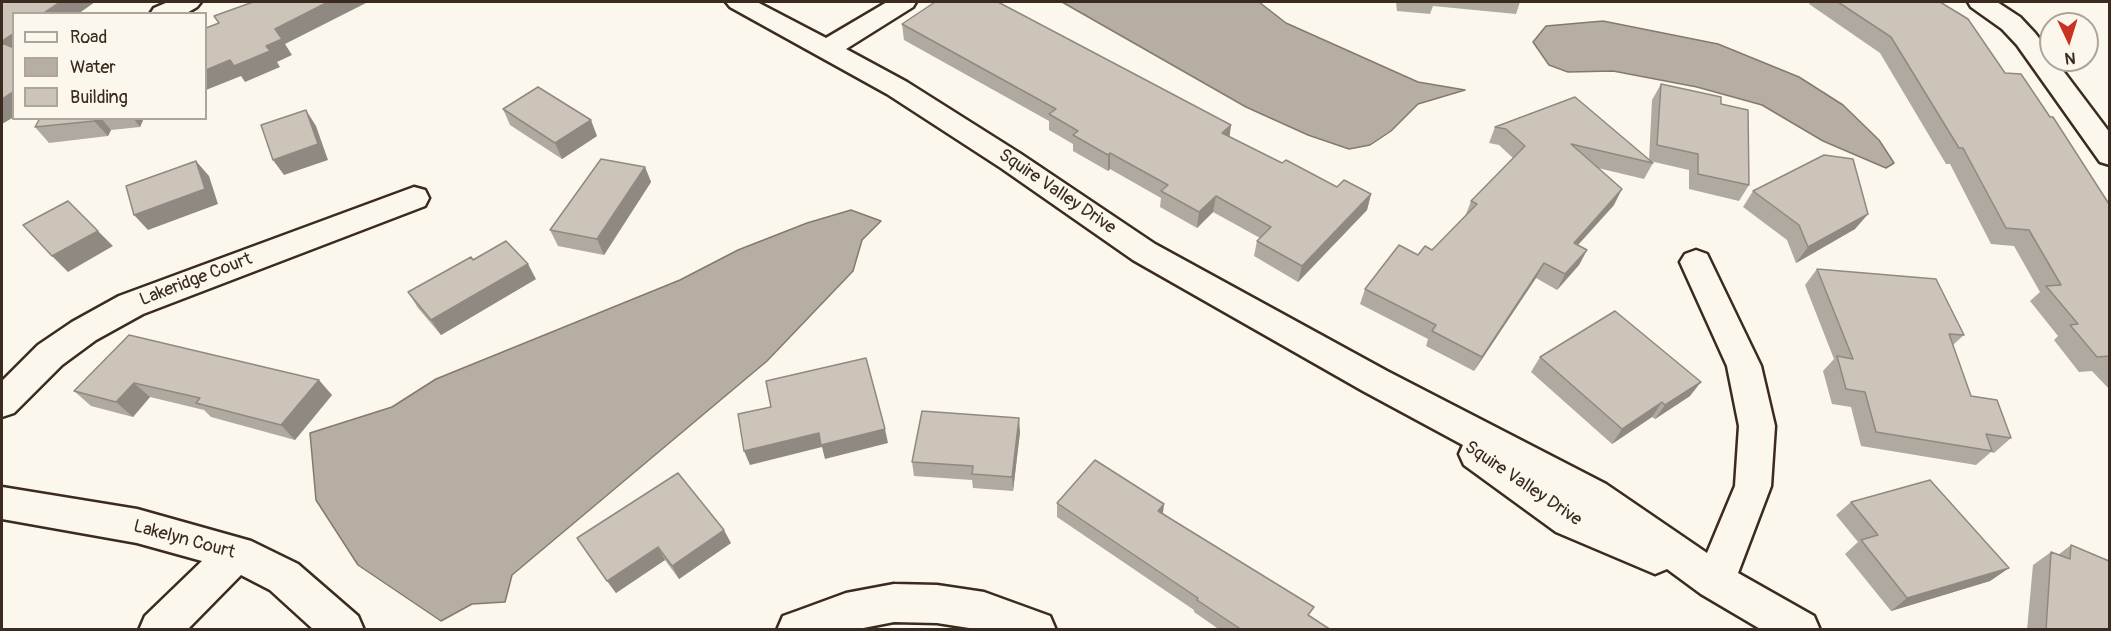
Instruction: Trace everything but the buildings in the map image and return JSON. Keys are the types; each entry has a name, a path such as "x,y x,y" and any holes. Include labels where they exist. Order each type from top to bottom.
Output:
{"street":[{"path":"167,12 188,2"},
{"name":"Squire Valley Drive","path":"739,2 907,94 1011,160 1144,252 1375,381 1569,520 1715,581 1800,630"},
{"path":"825,50 904,2"},
{"path":"1980,2 2011,23 2026,39 2109,155"},
{"name":"Lakeridge Court","path":"2,403 50,355 84,331 131,305 414,198"},
{"path":"1696,262 1744,366 1757,426 1753,486 1715,581"},
{"name":"Lakelyn Court","path":"2,503 137,526 237,553 284,577 344,630"},
{"path":"159,630 237,553"},
{"path":"797,630 846,612 894,603 937,604 984,611 1036,630"}],"water":[{"path":"1062,2 1259,2 1286,23 1418,82 1465,90 1418,104 1391,131 1370,145 1349,149 1308,135 1246,107"},
{"path":"1603,21 1718,44 1799,77 1843,105 1879,140 1894,163 1886,168 1823,141 1762,105 1697,87 1613,71 1568,72 1549,65 1533,42 1546,26"},
{"path":"851,210 881,221 862,240 853,271 767,361 512,575 505,602 472,604 441,621 358,565 316,500 310,433 392,407 436,379 680,280 738,250 807,223"}]}
